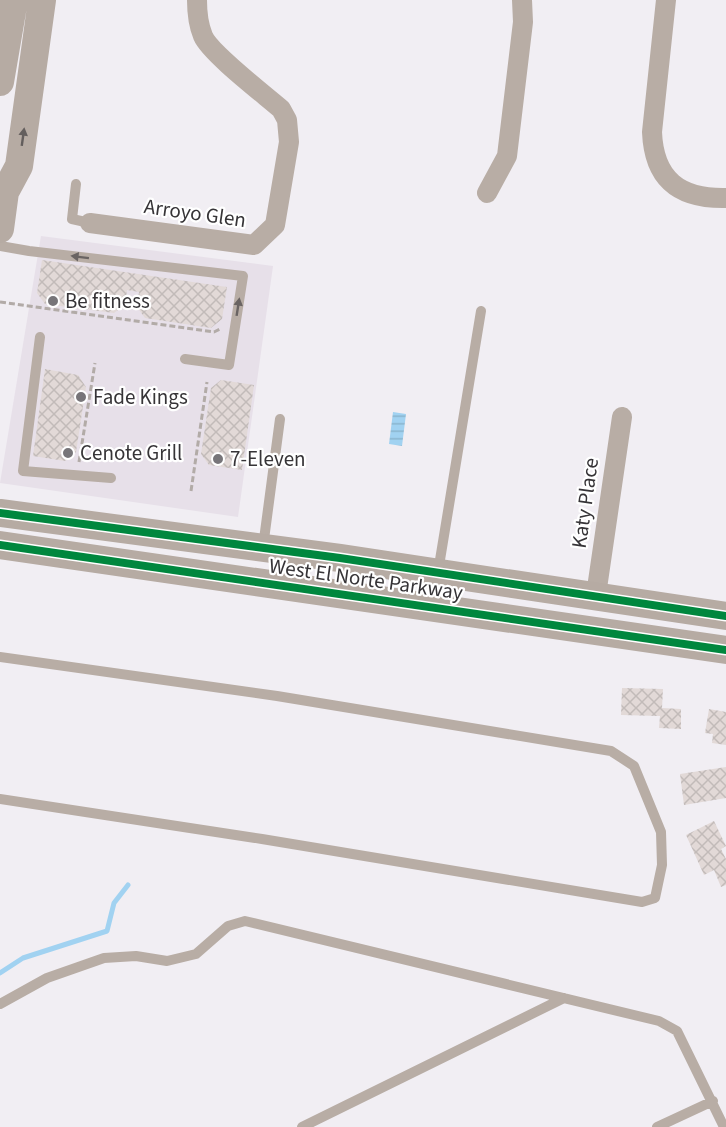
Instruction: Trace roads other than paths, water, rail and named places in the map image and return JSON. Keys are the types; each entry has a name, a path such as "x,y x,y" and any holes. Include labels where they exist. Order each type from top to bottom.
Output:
{"main road":[{"path":"0,82 14,0"},
{"path":"0,229 2,188 19,166 42,0"},
{"name":"West El Norte Parkway","path":"0,513 163,536 263,547 726,616"},
{"name":"West El Norte Parkway","path":"0,545 726,650"}],"street":[{"name":"Arroyo Glen","path":"90,223 254,245 275,225 289,141 287,120 281,109 204,39 197,16 197,0"},
{"path":"488,194 507,156 523,22 522,0"},
{"path":"666,0 652,132 653,151 666,177 684,192 705,198 726,198"},
{"name":"Katy Place","path":"596,595 622,417"}],"lane":[{"path":"76,184 72,219 90,223"},
{"path":"0,246 243,276 229,365 185,359"},
{"path":"438,573 481,311"},
{"path":"40,337 23,471 111,478"},
{"path":"263,547 280,419"},
{"path":"0,657 277,696 611,751 634,766 661,832 662,865 655,898 642,902 262,839 0,799"},
{"path":"0,1004 47,978 104,958 136,956 167,961 196,954 228,926 245,921 659,1021 677,1031 724,1127"},
{"path":"302,1127 564,998"},
{"path":"657,1127 713,1101"}],"water":[{"path":"393,412 406,414 402,446 389,444"}],"waterway":[{"path":"0,973 23,958 107,931 114,903 128,885"}],"place":[{"name":"Be fitness","path":"53,301"},
{"name":"Fade Kings","path":"81,397"},
{"name":"Cenote Grill","path":"68,453"},
{"name":"7-Eleven","path":"218,459"}]}
